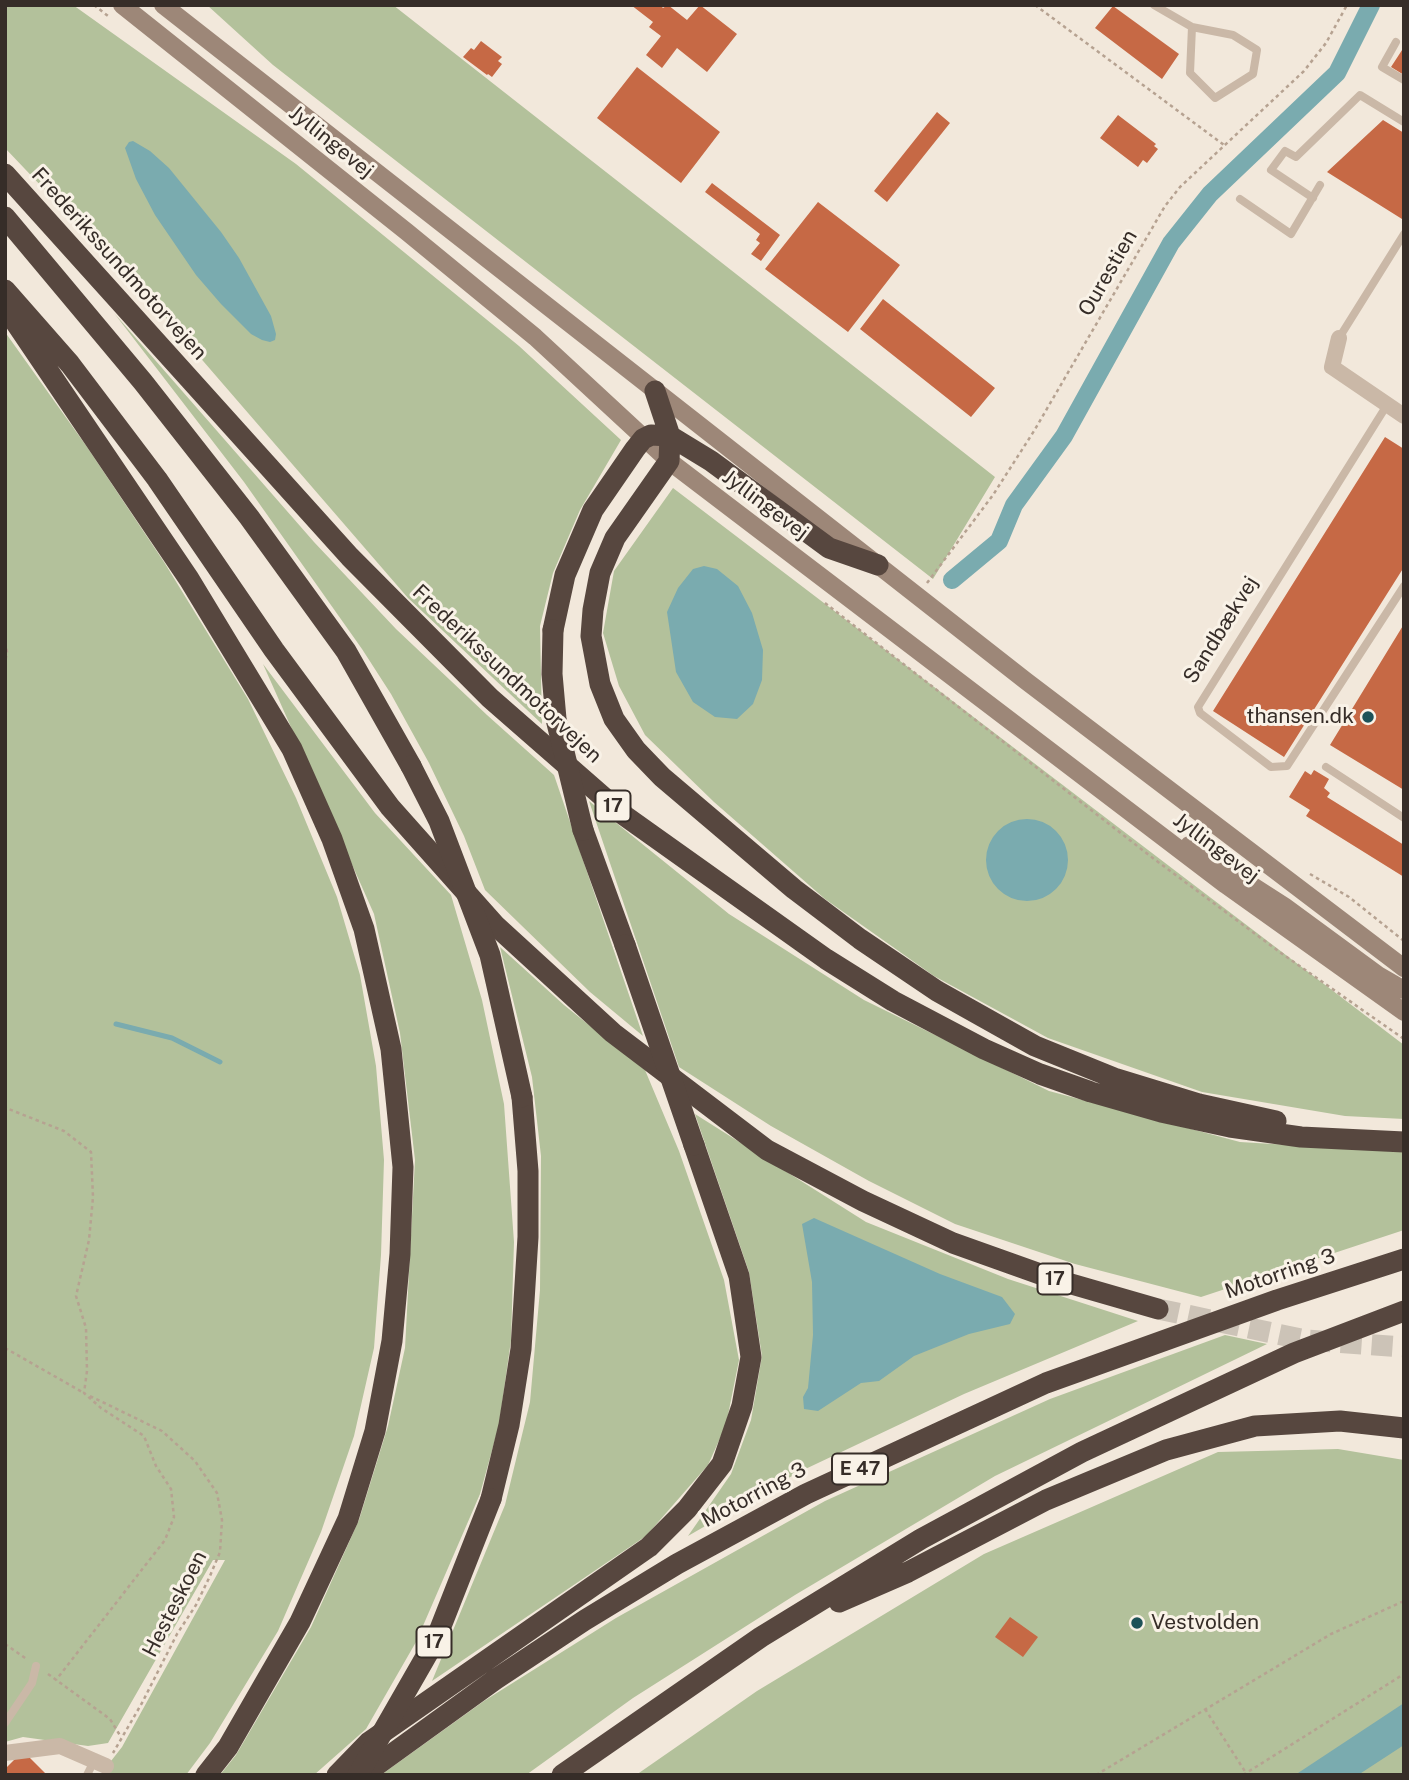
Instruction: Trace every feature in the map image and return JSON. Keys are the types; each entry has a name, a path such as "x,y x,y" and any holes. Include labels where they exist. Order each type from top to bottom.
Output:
{"highway":[{"name":"Frederikssundmotorvejen","path":"5,174 350,557 490,698 625,817 815,951 893,1001 984,1049 1040,1074 1091,1092 1161,1112 1230,1127 1301,1137 1404,1142"},
{"name":"17","path":"5,217 143,382 249,517 346,651 411,765 439,821 490,955 522,1097 528,1184 528,1237 521,1349 509,1425 491,1499 436,1639 358,1775"},
{"name":"17","path":"5,290 70,364 157,479 274,650 390,807 495,925 613,1033 767,1150 863,1201 953,1242 1054,1279 1158,1309"},
{"path":"5,307 189,579 292,749 332,839 363,929 391,1049 402,1167 400,1254 392,1340 375,1431 348,1519 300,1622 228,1747 206,1775"},
{"path":"655,391 670,436 669,461 615,538 600,573 591,636 600,684 614,719 636,750 794,889 860,939 937,991 1035,1046 1114,1078 1199,1104 1371,1142"},
{"path":"337,1775 369,1742 649,1547 687,1509 722,1464 742,1406 751,1357 739,1276 583,830 556,719 552,674 553,630 565,575 593,510 643,439 661,434 670,436 711,461 829,548 878,565"},
{"name":"Motorring 3","path":"363,1775 585,1620 677,1564 806,1494 1046,1383 1277,1300 1404,1259"},
{"path":"562,1775 761,1637 921,1539 1082,1452 1294,1353 1404,1311"},
{"path":"761,1637 908,1572 1046,1500 1166,1450 1255,1426 1340,1421 1404,1428"}],"street":[{"name":"Jyllingevej","path":"122,5 535,337 669,461 1226,885 1404,1012"},
{"name":"Jyllingevej","path":"165,8 1026,681 1404,968"},
{"path":"1339,338 1332,367 1404,416"},
{"path":"1145,824 1198,849 1284,906 1378,975 1404,990"},
{"path":"5,1753 60,1746 96,1767"}],"lane":[{"path":"1154,5 1192,27 1233,35 1257,50 1253,74 1215,99 1190,73 1192,27"},
{"path":"1396,42 1382,67 1404,80"},
{"path":"1313,198 1271,170 1285,151 1296,157 1360,95 1404,122"},
{"path":"1240,199 1291,233 1320,185"},
{"path":"1339,338 1404,234"},
{"name":"Sandbækvej","path":"1387,405 1198,706 1200,713 1271,767 1287,766 1404,586"},
{"path":"1326,767 1404,818"},
{"path":"5,1723 32,1683 36,1666"}],"path":[{"path":"1035,5 1225,145"},
{"name":"Ourestien","path":"927,583 993,495 1034,432 1165,206 1180,187 1304,71 1326,43 1347,5"},
{"path":"5,642 8,652 5,663"},
{"path":"5,1105 6,1108 64,1131 91,1152 93,1196 89,1240 76,1296 86,1328 87,1371 83,1393 144,1436 156,1466 171,1489 174,1517 165,1540 56,1680"},
{"name":"Hesteskoen","path":"5,1348 83,1393 162,1431 195,1461 217,1493 222,1520 220,1552 210,1576 142,1703 121,1737 96,1767"},
{"path":"1096,1775 1331,1634 1404,1601"},
{"path":"5,1644 110,1718 121,1737"},
{"path":"1205,1709 1245,1774 1404,1674"}],"green space":[{"path":"5,5 73,5 296,164 519,346 621,440 580,510 553,573 540,626 542,724 408,598 159,310 5,148"},
{"path":"207,5 393,5 995,477 933,579 273,65"},
{"path":"114,313 314,542 396,629 554,775 643,1036 590,992 485,890 464,836 429,763 391,694 244,482"},
{"path":"5,332 164,562 248,699 296,798 337,897 360,975 376,1066 384,1160 381,1255 374,1348 354,1436 321,1532 278,1631 210,1743 186,1775 100,1775 122,1747 225,1560 213,1560 108,1743 88,1746 23,1737 5,1742"},
{"path":"673,488 1404,1045 1404,1119 1345,1116 1202,1092 1048,1038 934,976 825,899 714,802 645,735 619,686 603,633 614,571"},
{"path":"263,664 375,813 451,895 482,1000 504,1104 514,1242 511,1340 499,1425 480,1494 416,1642 366,1729 314,1775 220,1775 236,1755 311,1627 359,1520 388,1426 405,1348 415,1160 400,1033 374,914"},
{"path":"589,801 729,914 864,1000 1049,1091 1240,1142 1404,1152 1404,1230 1201,1297 1075,1264 955,1224 869,1181 771,1126 679,1067"},
{"path":"500,947 564,1005 645,1070 679,1151 724,1280 739,1360 726,1425 708,1465 646,1536 432,1681 505,1505 530,1402 540,1290 541,1156 532,1077"},
{"path":"695,1114 866,1222 1008,1279 1138,1321 964,1394 799,1472 688,1536 731,1474 751,1420 762,1356 749,1272"},
{"path":"1225,1335 1267,1344 995,1476 795,1595 633,1698 526,1775 381,1775 484,1701 616,1618 825,1501 1050,1399"},
{"name":"Vestvolden","path":"1338,1449 1404,1460 1404,1775 636,1775 757,1691 984,1554 1218,1452"}],"water":[{"path":"133,141 150,151 169,168 221,232 239,258 271,316 275,340 262,340 251,334 196,275 155,215 136,179 125,148"},
{"path":"704,566 717,569 738,586 752,613 763,650 762,680 753,704 737,719 715,717 693,702 676,672 667,612 678,588 693,569"},
{"path":"1027,819 1043,822 1056,831 1065,844 1068,860 1065,876 1056,889 1043,898 1027,901 1011,898 998,889 989,876 986,860 989,844 998,831 1011,822"},
{"path":"814,1218 940,1274 1002,1297 1015,1314 1010,1324 969,1334 914,1356 879,1381 861,1383 818,1411 804,1409 803,1397 808,1388 813,1335 812,1282 802,1224"},
{"path":"1404,1703 1404,1745 1358,1775 1295,1775"}],"building":[{"path":"631,5 660,5 663,8 668,5 687,20 700,5 737,34 707,72 677,48 662,68 646,55 661,36 649,27 653,22"},
{"path":"1113,6 1179,54 1162,79 1095,28"},
{"path":"481,41 502,57 498,61 502,64 492,77 463,57"},
{"path":"1404,47 1404,75 1391,67"},
{"path":"637,67 720,132 681,183 597,118"},
{"path":"937,112 950,123 887,202 874,191"},
{"path":"1118,115 1156,144 1154,146 1158,149 1147,163 1143,160 1138,167 1100,138"},
{"path":"1383,120 1404,133 1402,219 1327,172"},
{"path":"712,183 780,235 761,261 751,254 760,243 756,240 760,234 705,192"},
{"path":"818,202 900,265 848,332 765,269"},
{"path":"883,299 995,388 971,417 860,329"},
{"path":"1385,437 1404,449 1404,567 1284,757 1213,711"},
{"path":"1404,624 1404,790 1330,745"},
{"path":"1314,770 1329,779 1324,788 1330,793 1327,797 1404,845 1404,877 1306,816 1310,810 1289,797 1305,771 1311,775"},
{"path":"1010,1617 1038,1637 1023,1657 995,1637"},
{"path":"23,1751 47,1775 5,1775 5,1769"}],"waterway":[{"path":"952,580 999,541 1014,505 1064,436 1171,243 1210,194 1337,73 1371,5"},
{"path":"116,1024 172,1038 220,1062"}],"tunnel":[{"path":"1158,1309 1306,1340 1404,1347"}],"place":[{"name":"thansen.dk","path":"1368,717"},
{"name":"Vestvolden","path":"1137,1623"}]}
